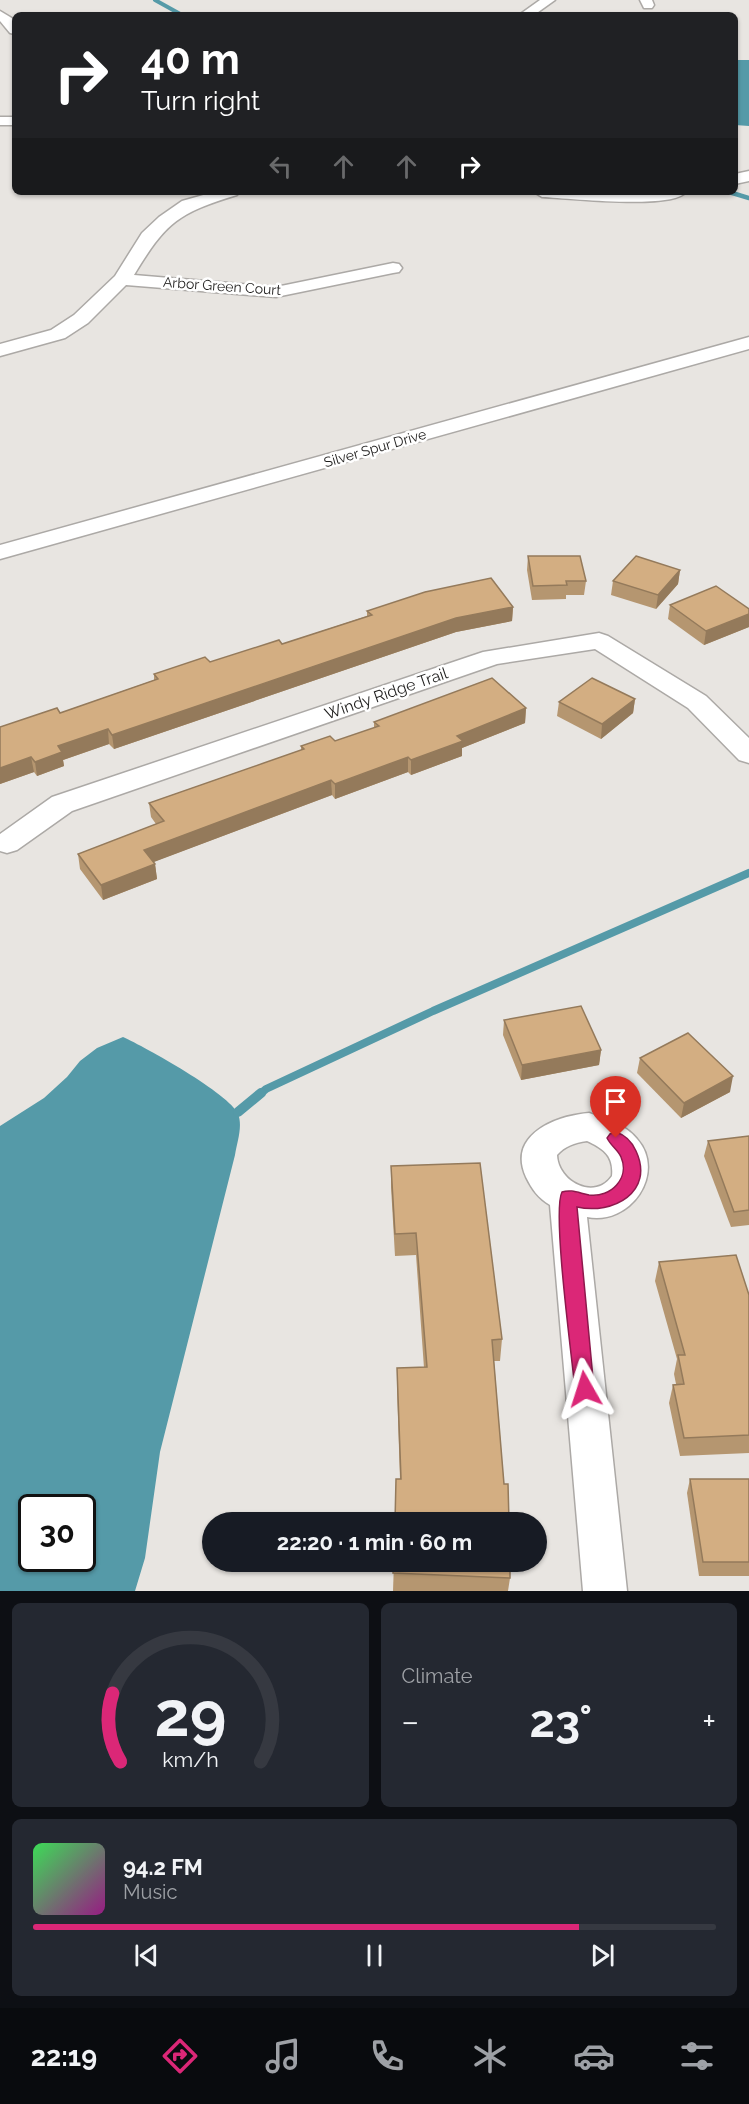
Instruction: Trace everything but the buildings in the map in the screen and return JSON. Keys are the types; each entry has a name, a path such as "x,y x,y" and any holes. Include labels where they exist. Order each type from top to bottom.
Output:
{"street":[{"path":"530,12 549,0"},
{"path":"0,15 12,25"},
{"path":"0,350 58,334 81,320 122,279 148,237 165,220 188,205 221,195"},
{"path":"591,195 640,198 659,195"},
{"name":"Arbor Green Court","path":"122,279 276,292 393,268"},
{"name":"Silver Spur Drive","path":"0,552 749,343"},
{"name":"Windy Ridge Trail","path":"7,843 62,804 469,664 492,657 599,641 697,702 749,754"},
{"path":"568,1197 570,1243 605,1591"}],"water":[{"path":"738,60 749,60 749,126 738,125"},
{"path":"123,1037 204,1083 232,1105 238,1114 239,1134 160,1452 145,1558 135,1591 0,1591 0,1126 44,1098 67,1077 80,1061 97,1048"}],"waterway":[{"path":"155,0 177,12"},
{"path":"738,195 749,198"},
{"path":"259,1095 266,1089 433,1011 749,873"},
{"path":"238,1112 261,1093"}],"route":[{"path":"585,1389 569,1232 568,1197 592,1203 620,1194 633,1173 626,1148 616,1138"}]}
